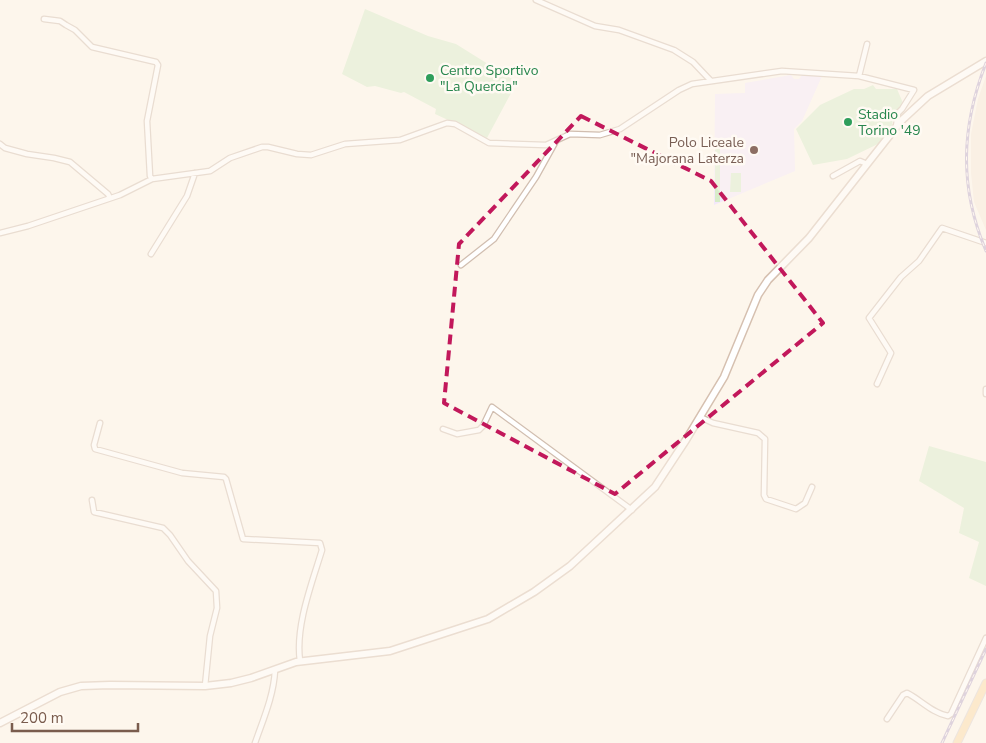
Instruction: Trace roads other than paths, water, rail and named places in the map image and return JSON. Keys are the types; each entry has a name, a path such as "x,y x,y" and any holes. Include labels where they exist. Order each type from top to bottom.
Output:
{"main road":[{"path":"0,723 60,692 81,686 205,686 231,683 300,661 390,651 488,618 519,601 570,566 655,487 724,377 758,295 768,280 809,238 908,114 928,96 986,61"},
{"path":"957,743 986,683"}],"street":[{"path":"536,0 595,26 619,30 674,50 693,62 711,81"},
{"path":"44,19 60,21 66,24 92,47 157,63 147,122 148,160 150,176 152,178"},
{"path":"859,76 868,44"},
{"path":"0,233 28,226 120,195 152,178 210,171 230,158 262,147 311,155 345,144 400,140 447,123 455,124 489,143 541,145 574,133 600,135 620,129 679,90 698,82 782,71 859,76 914,90 898,113 896,128"},
{"path":"461,265 494,240 536,177 556,141"},
{"path":"0,144 5,148 26,154 70,162 108,194 110,198"},
{"path":"833,176 860,161 867,164"},
{"path":"151,254 188,196 195,173"},
{"path":"877,384 891,353 869,318 887,294 901,277 919,261 942,228 986,242"},
{"path":"986,389 986,394"},
{"path":"444,429 457,434 479,430 483,426 492,407 632,510"},
{"path":"700,416 713,423 758,433 763,436 765,440 764,495 766,499 796,509 806,503 812,487"},
{"path":"100,423 94,445 95,449 182,472 224,477 243,539 320,543 322,550 307,602 299,639 300,661"},
{"path":"92,500 94,512 163,528 188,561 214,587 217,601 210,636 205,686"},
{"path":"887,719 903,695 907,693 944,715 948,716 951,714 986,638"},
{"path":"254,743 265,713 275,678 275,670"}],"railway":[{"path":"986,63 972,110 966,157 971,204 986,251"},
{"path":"942,743 986,649"}],"place":[{"name":"Centro Sportivo \"La Quercia\"","path":"430,78"},
{"name":"Stadio Torino '49","path":"848,122"},
{"name":"Polo Liceale \"Majorana Laterza","path":"754,150"}]}
